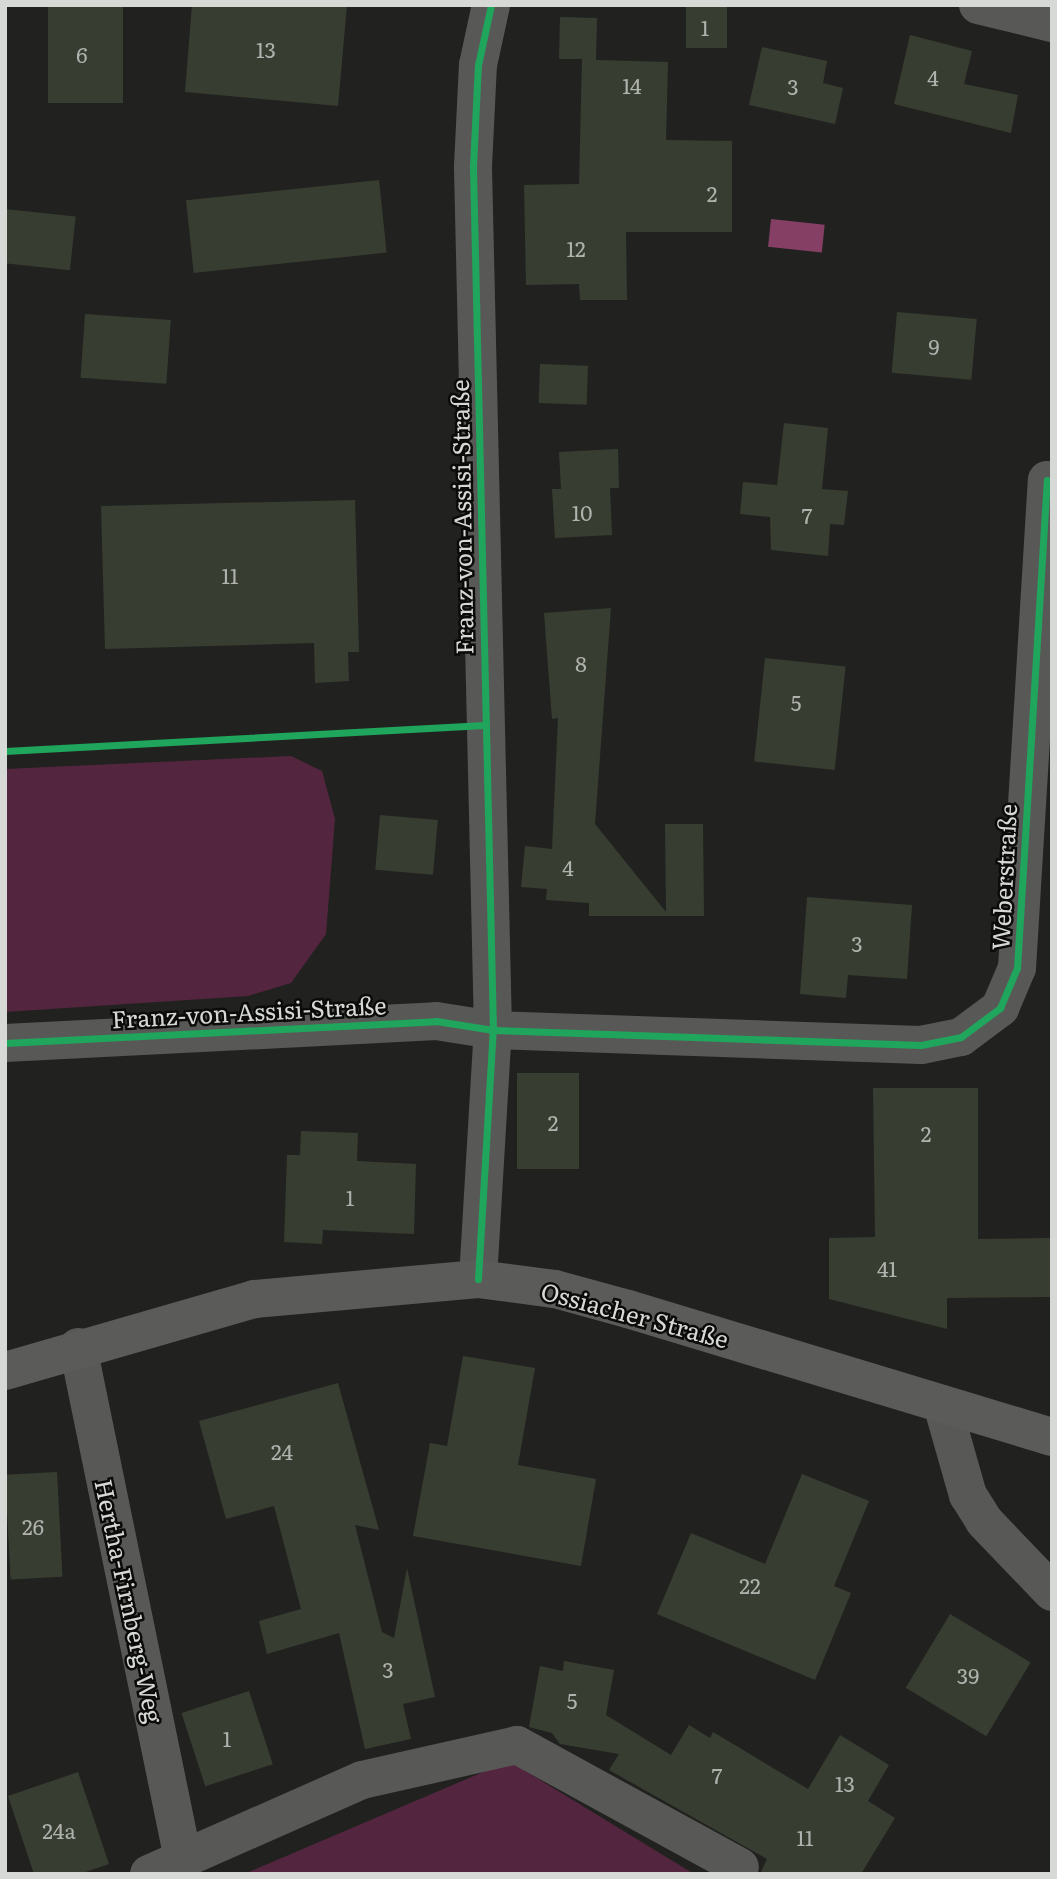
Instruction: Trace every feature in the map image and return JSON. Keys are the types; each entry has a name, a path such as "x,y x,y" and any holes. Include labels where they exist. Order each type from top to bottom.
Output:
{"main road":[{"name":"Ossiacher Straße","path":"5,1371 78,1347 254,1299 478,1279 567,1292 1052,1437"}],"street":[{"name":"Franz-von-Assisi-Straße","path":"478,1279 493,1030 473,166 478,65 491,5"},
{"path":"978,5 1052,23"},
{"name":"Weberstraße","path":"493,1030 921,1045 961,1037 1000,1008 1017,968 1047,480"},
{"name":"Franz-von-Assisi-Straße","path":"5,1043 436,1021 493,1030"},
{"name":"Hertha-Firnberg-Weg","path":"78,1347 182,1854"},
{"path":"942,1404 968,1495 984,1521 1052,1592"},
{"path":"149,1874 182,1854 362,1780 517,1745 740,1867"}],"shaded area":[{"path":"771,219 825,225 822,252 768,247"},
{"path":"291,756 322,771 335,819 326,934 291,983 248,996 5,1012 5,769"},
{"path":"509,1761 694,1874 244,1874"}],"building":[{"path":"48,5 123,5 123,103 48,103"},
{"path":"192,5 347,5 338,106 185,92"},
{"path":"686,5 727,5 727,48 686,48"},
{"path":"560,17 597,18 596,60 668,62 666,140 732,141 732,232 626,232 627,300 580,300 579,284 526,285 524,185 579,184 582,59 559,59"},
{"path":"910,35 972,51 964,84 1018,95 1011,133 894,104"},
{"path":"762,47 827,61 823,83 843,88 835,124 749,105"},
{"path":"379,180 387,253 194,273 186,200"},
{"path":"5,209 76,216 70,270 5,263"},
{"path":"897,312 977,319 971,380 892,373"},
{"path":"85,314 171,320 166,384 81,378"},
{"path":"540,364 588,366 587,405 539,403"},
{"path":"784,423 828,428 822,489 848,491 844,525 830,524 828,556 771,550 770,517 740,514 743,482 777,485"},
{"path":"618,449 619,488 610,488 612,535 555,538 552,489 561,489 559,452"},
{"path":"355,500 359,652 348,652 349,681 315,683 314,643 105,649 101,506"},
{"path":"611,608 595,824 666,912 665,824 703,824 704,916 589,916 589,903 546,900 547,889 521,887 525,846 552,849 558,718 552,719 544,613"},
{"path":"765,658 846,666 835,770 754,761"},
{"path":"380,815 438,820 433,875 375,870"},
{"path":"807,897 912,905 907,979 848,975 846,998 800,994"},
{"path":"517,1073 579,1073 579,1169 517,1169"},
{"path":"873,1088 978,1088 978,1239 1052,1238 1052,1297 947,1298 947,1329 829,1299 829,1238 875,1237"},
{"path":"301,1131 358,1133 357,1161 416,1164 414,1234 323,1230 322,1244 284,1242 287,1155 300,1155"},
{"path":"463,1356 535,1368 518,1465 596,1479 581,1566 413,1536 430,1443 447,1446"},
{"path":"338,1383 379,1530 355,1525 382,1632 394,1638 407,1568 435,1697 403,1704 411,1739 365,1749 339,1633 267,1654 259,1621 301,1609 274,1506 226,1519 199,1421"},
{"path":"57,1472 62,1577 11,1580 5,1475"},
{"path":"802,1474 869,1501 834,1586 851,1593 815,1680 657,1614 691,1533 765,1564"},
{"path":"950,1614 1031,1662 986,1736 906,1688"},
{"path":"564,1661 614,1670 606,1715 671,1755 689,1725 710,1738 713,1732 808,1789 840,1735 889,1765 868,1801 895,1818 861,1874 760,1874 767,1859 609,1770 619,1754 560,1744 552,1733 529,1727 540,1666 563,1671"},
{"path":"249,1691 273,1764 205,1786 181,1713"},
{"path":"78,1772 109,1864 80,1874 34,1874 8,1796"}],"cycle path":[{"path":"478,1279 493,1030 473,166 478,65 491,5"},
{"path":"5,1043 436,1021 493,1030 921,1045 961,1037 1000,1008 1017,968 1047,480"},
{"path":"5,751 484,725"}]}
